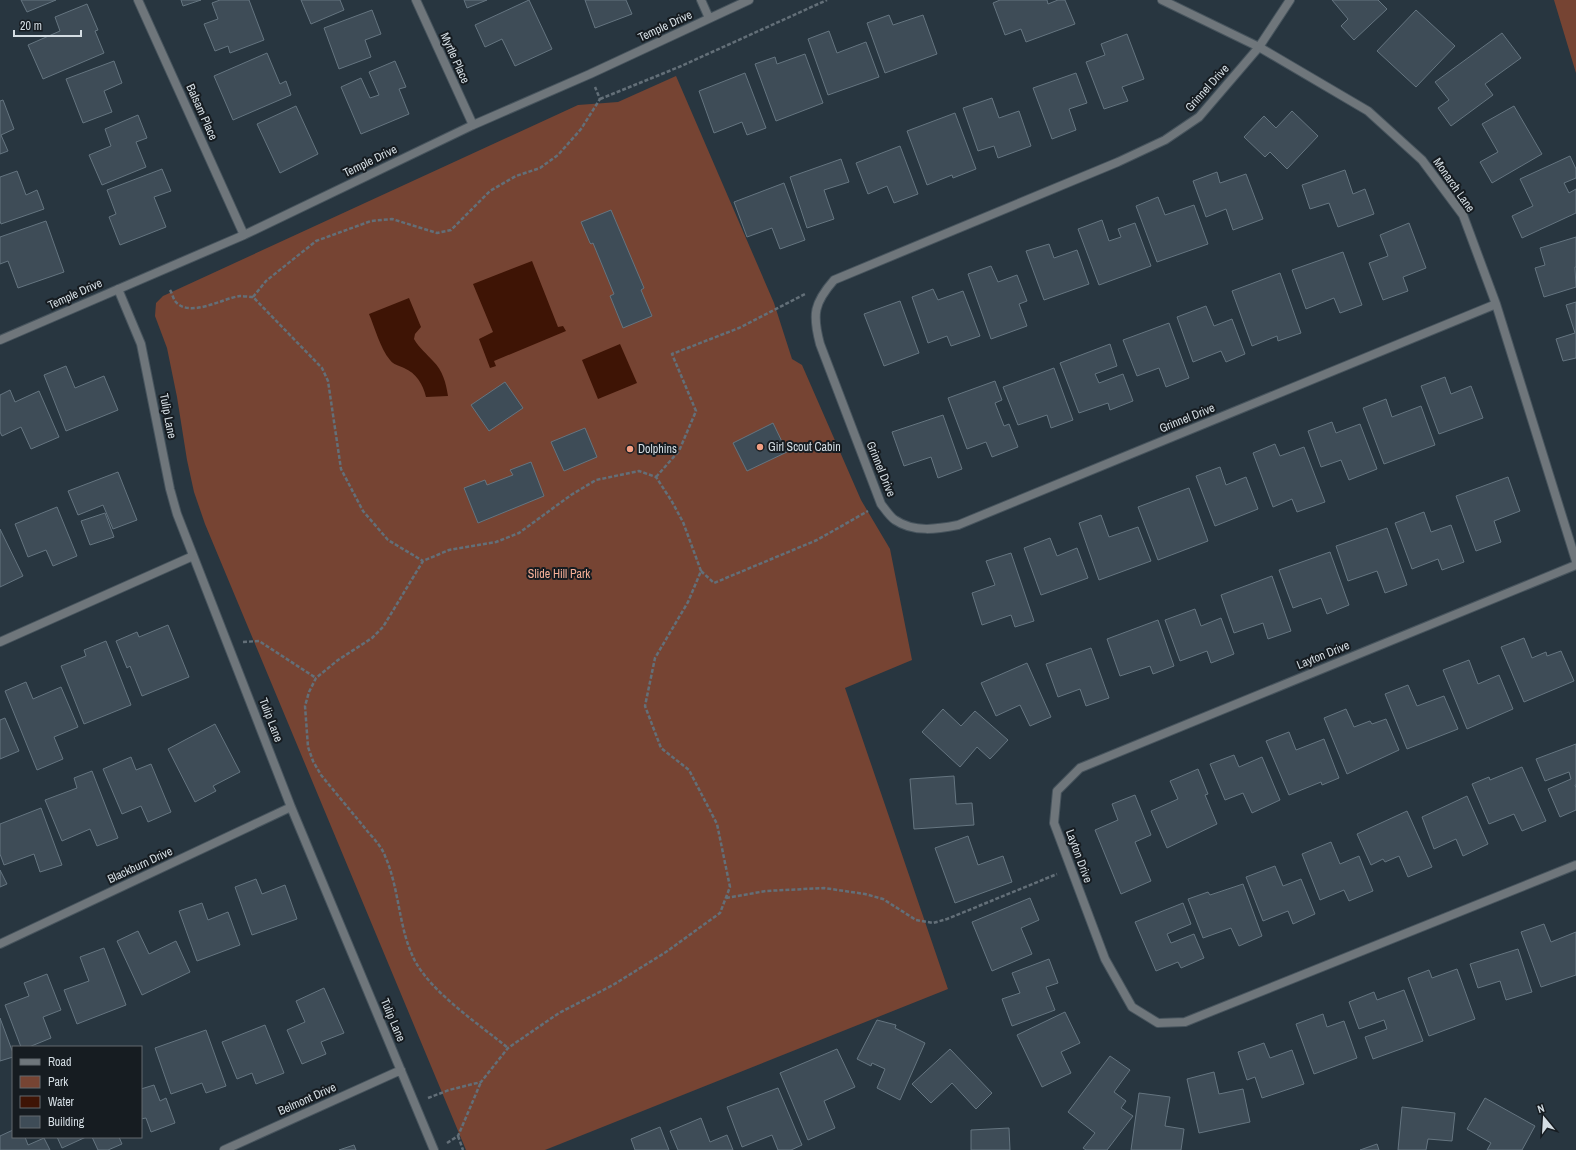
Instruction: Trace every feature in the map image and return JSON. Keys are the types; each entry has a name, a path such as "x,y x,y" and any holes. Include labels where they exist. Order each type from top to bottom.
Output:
{"street":[{"name":"Balsam Place","path":"138,0 244,235"},
{"name":"Myrtle Place","path":"416,0 473,125"},
{"path":"701,0 709,18"},
{"name":"Temple Drive","path":"0,340 244,235 473,125 590,74 749,0"},
{"name":"Monarch Lane","path":"1162,0 1258,47 1368,111 1422,160 1463,215 1496,304 1576,561"},
{"name":"Grinnel Drive","path":"1290,0 1258,47 1199,118 1165,140 1118,162 834,280 822,294 815,310 816,328 820,344 881,504 895,520 915,528 937,529 958,525 1496,304"},
{"name":"Tulip Lane","path":"118,289 141,344 170,490 177,514 291,807 414,1104 437,1148"},
{"path":"0,642 193,556"},
{"name":"Layton Drive","path":"1576,565 1080,768 1057,791 1054,823 1105,959 1132,1007 1158,1023 1185,1022 1576,865"},
{"name":"Blackburn Drive","path":"0,944 291,807"},
{"name":"Belmont Drive","path":"224,1150 400,1070"}],"path":[{"path":"253,297 266,282 316,241 371,221 392,219 437,233 451,230 490,191 516,176 540,168 558,155 581,129 600,100 679,67 827,0"},
{"path":"590,74 600,100"},
{"path":"170,290 175,301 182,306 191,308 206,306 229,298 242,296 253,297 322,368 328,381 341,469 363,511 388,540 422,561"},
{"path":"656,477 679,451 696,411 672,354 740,328 807,294"},
{"path":"508,1048 454,1004 429,980 416,962 408,943 393,879 385,855 321,775 313,761 308,747 305,706 309,692 316,678 338,660 372,638 383,627 422,561 449,550 496,542 519,533 571,495 596,480 639,471 656,477 672,500 683,522 701,571 714,583 817,540 881,504"},
{"path":"437,1148 458,1136 481,1082 508,1048 559,1013 613,985 666,952 720,913 730,886 717,824 689,770 661,748 645,706 655,658 688,602 701,571"},
{"path":"228,644 259,641 316,678"},
{"path":"726,898 766,891 824,888 865,894 883,899 916,920 933,923 954,916 1070,868"},
{"path":"414,1104 449,1090 481,1082"},
{"path":"458,1136 463,1150"}],"green space":[{"path":"1554,0 1576,0 1576,73"},
{"name":"Slide Hill Park","path":"676,76 774,303 792,359 802,365 861,500 890,549 912,660 845,688 948,989 545,1150 466,1150 205,524 194,492 167,348 155,316 156,303 163,296 578,105 618,102"}],"water":[{"path":"532,261 558,327 563,326 566,331 494,361 496,366 490,368 479,339 493,332 473,284"},
{"path":"409,298 421,327 415,334 414,339 442,373 448,396 426,397 423,388 415,376 408,370 392,362 383,350 378,338 369,314"},
{"path":"620,344 637,383 598,399 582,360"}],"building":[{"path":"21,0 56,0 27,12"},
{"path":"181,0 201,0 183,6"},
{"path":"220,0 249,0 264,40 230,53 228,46 215,51 204,24 218,19 212,3"},
{"path":"301,0 340,0 344,10 311,24"},
{"path":"464,0 487,0 467,8"},
{"path":"529,0 552,49 515,66 502,39 485,47 475,25"},
{"path":"585,0 626,0 632,14 595,28"},
{"path":"1000,0 1047,0 1048,4 1058,0 1065,0 1075,24 1026,42 1021,29 1005,35 993,3"},
{"path":"1332,0 1378,0 1387,9 1354,40 1341,26 1348,19"},
{"path":"87,4 98,30 95,31 104,53 43,79 28,45 60,31 55,17"},
{"path":"372,10 381,34 365,40 371,57 339,69 324,28"},
{"path":"1416,10 1455,46 1416,87 1377,51"},
{"path":"889,15 893,25 923,15 937,54 885,73 867,23"},
{"path":"829,31 837,53 866,42 879,77 828,95 808,39"},
{"path":"1502,33 1521,58 1485,84 1493,95 1451,126 1438,108 1449,100 1435,82"},
{"path":"1127,34 1144,79 1122,87 1128,101 1104,109 1086,62 1105,55 1101,44"},
{"path":"267,53 280,84 286,81 291,95 233,120 214,76"},
{"path":"805,54 823,103 776,121 755,64 775,57 777,64"},
{"path":"114,61 122,83 104,91 112,112 83,123 66,79"},
{"path":"395,61 406,87 399,89 409,114 361,134 341,87 361,78 370,98 379,95 369,72"},
{"path":"745,73 766,128 747,135 742,122 714,133 699,91"},
{"path":"1076,73 1087,103 1069,109 1076,130 1052,139 1033,88"},
{"path":"992,98 999,118 1019,111 1031,146 998,158 994,146 978,151 963,108"},
{"path":"3,100 14,129 1,135 8,151 0,154 0,101"},
{"path":"296,106 318,154 280,173 257,124"},
{"path":"1514,106 1542,154 1492,183 1480,162 1498,152 1482,124"},
{"path":"1292,111 1318,136 1287,169 1270,152 1265,157 1244,137 1264,116 1276,128"},
{"path":"955,113 976,169 953,178 952,175 927,185 907,131"},
{"path":"138,115 147,138 136,142 146,167 102,185 89,155 111,146 105,129"},
{"path":"900,146 918,194 894,203 887,186 868,194 856,163"},
{"path":"1570,156 1576,169 1576,178 1564,183 1569,193 1576,189 1576,213 1522,238 1512,216 1533,206 1520,179"},
{"path":"841,159 849,182 824,190 834,219 807,228 790,177"},
{"path":"162,169 171,191 154,197 166,227 120,245 109,217 116,214 107,190"},
{"path":"1345,170 1353,194 1365,189 1374,214 1338,227 1329,203 1310,209 1302,185"},
{"path":"17,171 26,195 37,190 44,209 1,224 0,177"},
{"path":"1217,172 1220,183 1246,174 1263,219 1233,230 1226,209 1206,217 1193,181"},
{"path":"784,183 805,240 780,249 772,228 747,237 734,202"},
{"path":"1158,197 1165,215 1194,205 1208,244 1157,262 1136,206"},
{"path":"611,210 644,288 641,290 652,316 623,328 610,296 614,294 593,243 590,243 581,222"},
{"path":"1102,220 1109,241 1121,237 1118,229 1135,223 1151,266 1099,285 1078,229"},
{"path":"46,221 64,272 18,288 8,261 0,264 0,237"},
{"path":"1409,223 1426,268 1403,277 1408,291 1383,300 1369,263 1388,256 1380,235"},
{"path":"1576,237 1576,287 1544,297 1535,268 1545,265 1540,248"},
{"path":"1049,244 1054,258 1077,250 1089,284 1044,300 1026,251"},
{"path":"1343,252 1362,305 1340,313 1334,298 1306,309 1292,270"},
{"path":"991,266 998,282 1017,275 1027,301 1019,304 1027,326 991,339 968,274"},
{"path":"1280,273 1301,333 1278,341 1277,336 1252,346 1232,291"},
{"path":"933,289 938,300 963,291 980,336 951,346 947,336 928,343 912,297"},
{"path":"900,301 919,353 884,366 864,314"},
{"path":"1576,302 1576,358 1563,361 1556,339 1575,333 1566,305"},
{"path":"1206,306 1214,326 1232,319 1245,354 1226,362 1221,351 1193,362 1177,317"},
{"path":"1169,323 1189,378 1166,387 1159,368 1137,376 1123,340"},
{"path":"1110,344 1117,366 1095,374 1099,383 1123,374 1133,401 1110,410 1108,403 1079,413 1060,363"},
{"path":"66,366 75,388 104,376 118,410 66,431 44,375"},
{"path":"1054,368 1073,420 1051,428 1047,415 1018,425 1003,387"},
{"path":"1445,377 1451,394 1471,386 1483,418 1439,434 1421,386"},
{"path":"995,381 1002,400 995,403 1004,426 1009,424 1018,447 992,457 986,442 967,449 948,398"},
{"path":"505,382 523,408 489,431 471,405"},
{"path":"10,390 15,402 39,391 59,437 31,449 21,427 2,436 0,432 0,395"},
{"path":"1386,399 1392,417 1421,406 1435,445 1384,464 1363,408"},
{"path":"943,415 962,469 938,478 931,457 904,466 892,432"},
{"path":"1332,422 1336,433 1360,424 1377,469 1349,480 1341,460 1321,467 1308,431"},
{"name":"Girl Scout Cabin","path":"773,423 787,452 747,471 733,443"},
{"path":"585,428 597,457 564,471 551,442"},
{"path":"1275,444 1280,456 1304,447 1325,502 1297,512 1292,499 1273,507 1253,453"},
{"path":"531,462 544,496 478,523 464,488 485,480 487,485 513,475 510,470"},
{"path":"1220,467 1226,485 1246,477 1258,509 1215,526 1196,476"},
{"path":"118,472 137,520 113,529 103,505 78,515 68,491"},
{"path":"1508,477 1520,511 1494,521 1501,542 1476,551 1456,496"},
{"path":"1189,488 1208,541 1158,560 1138,507"},
{"path":"57,507 77,556 53,566 46,550 28,557 15,524"},
{"path":"1424,512 1431,532 1451,525 1464,562 1442,570 1438,559 1412,569 1395,523"},
{"path":"105,513 114,537 90,545 81,521"},
{"path":"1101,515 1109,537 1138,527 1151,561 1099,580 1079,523"},
{"path":"1387,528 1407,585 1385,593 1377,571 1348,581 1336,546"},
{"path":"0,529 23,576 0,587"},
{"path":"1050,538 1057,556 1077,548 1088,578 1041,595 1024,548"},
{"path":"1330,552 1349,605 1327,614 1321,598 1293,608 1279,570"},
{"path":"1011,553 1034,621 1015,627 1011,615 982,625 972,593 995,585 986,561"},
{"path":"1272,576 1291,631 1268,639 1263,623 1234,633 1221,595"},
{"path":"1195,609 1201,626 1221,618 1234,654 1211,663 1207,651 1180,661 1165,620"},
{"path":"1158,620 1174,666 1153,674 1150,666 1120,676 1107,639"},
{"path":"168,625 189,677 142,696 130,666 127,668 116,641 137,632 139,637"},
{"path":"1524,638 1532,658 1546,652 1547,656 1561,651 1574,681 1524,702 1501,647"},
{"path":"106,641 131,705 84,724 61,666 86,656 84,650"},
{"path":"1091,648 1109,698 1086,706 1080,689 1058,697 1046,664"},
{"path":"1469,660 1478,684 1499,675 1513,709 1467,729 1443,670"},
{"path":"1027,663 1051,717 1030,726 1020,705 996,716 981,683"},
{"path":"26,682 33,699 61,687 78,727 54,737 63,759 37,770 5,691"},
{"path":"1408,685 1417,706 1444,696 1458,729 1407,749 1385,694"},
{"path":"943,709 961,726 975,711 1008,740 990,759 977,747 960,767 922,732"},
{"path":"1346,709 1354,727 1370,721 1372,724 1386,719 1399,750 1347,774 1324,718"},
{"path":"5,718 19,751 0,759 0,720"},
{"path":"215,724 240,772 213,786 216,791 195,802 168,749"},
{"path":"1289,732 1296,750 1324,739 1339,778 1322,785 1321,782 1289,795 1266,741"},
{"path":"1576,744 1576,810 1560,817 1548,789 1571,779 1569,772 1545,781 1536,759"},
{"path":"1234,755 1239,767 1262,757 1280,800 1252,813 1243,793 1225,800 1210,764"},
{"path":"131,757 136,770 151,764 171,812 148,822 141,806 122,814 103,769"},
{"path":"1522,767 1546,821 1522,831 1514,814 1489,824 1472,784 1489,777 1490,780"},
{"path":"1198,769 1208,794 1205,795 1217,824 1167,848 1151,811 1178,799 1170,781"},
{"path":"92,771 118,838 97,846 90,829 62,841 45,800 77,788 74,778"},
{"path":"954,776 956,804 972,803 974,825 914,829 910,779"},
{"path":"1135,795 1151,835 1135,842 1151,881 1121,894 1095,830 1118,820 1112,804"},
{"path":"1467,796 1488,844 1463,856 1456,839 1434,849 1422,817"},
{"path":"41,808 62,865 40,872 34,854 4,865 0,854 0,824"},
{"path":"1407,811 1432,867 1408,877 1399,856 1385,862 1383,859 1371,865 1357,834"},
{"path":"968,836 978,865 1003,856 1012,882 955,903 935,848"},
{"path":"1331,842 1340,864 1359,856 1373,891 1349,901 1344,890 1320,900 1302,854"},
{"path":"1275,866 1283,886 1301,879 1315,914 1293,924 1288,911 1263,921 1246,877"},
{"path":"0,870 7,884 0,887"},
{"path":"256,879 262,894 285,885 297,919 252,935 235,887"},
{"path":"1243,884 1262,936 1239,946 1231,928 1203,938 1188,899 1208,892 1210,895"},
{"path":"1030,898 1039,920 1021,928 1032,954 992,971 972,922"},
{"path":"202,903 208,920 228,912 240,945 197,961 179,911"},
{"path":"1183,903 1191,924 1167,934 1171,943 1194,934 1204,958 1181,968 1178,962 1156,971 1135,922"},
{"path":"1544,924 1551,942 1576,932 1576,975 1541,987 1521,932"},
{"path":"138,931 149,954 176,941 190,972 142,995 117,941"},
{"path":"104,948 126,1005 77,1024 64,990 89,981 80,957"},
{"path":"1518,949 1532,992 1506,1000 1500,981 1478,988 1470,964"},
{"path":"1049,959 1058,983 1046,987 1055,1010 1012,1026 1002,999 1020,993 1012,973"},
{"path":"1457,969 1475,1019 1429,1036 1408,978 1429,970 1432,978"},
{"path":"47,974 61,1010 43,1017 51,1038 31,1046 21,1046 5,1005 29,996 24,983"},
{"path":"324,988 344,1033 321,1042 326,1054 302,1064 287,1030 305,1022 296,1001"},
{"path":"1404,990 1423,1041 1373,1059 1365,1037 1387,1029 1384,1020 1359,1029 1349,1002 1374,992 1377,1000"},
{"path":"1065,1012 1080,1043 1061,1052 1071,1073 1042,1087 1017,1035"},
{"path":"1323,1014 1327,1027 1344,1021 1357,1058 1314,1074 1296,1024"},
{"path":"0,1018 12,1050 12,1057 0,1061"},
{"path":"877,1020 896,1025 895,1028 925,1043 900,1100 877,1088 885,1069 872,1063 871,1066 857,1059"},
{"path":"265,1025 284,1073 256,1084 252,1073 237,1079 222,1042"},
{"path":"206,1030 226,1086 206,1093 202,1083 171,1094 155,1048"},
{"path":"1264,1043 1270,1058 1292,1050 1304,1084 1262,1098 1255,1077 1247,1080 1238,1052"},
{"path":"837,1049 855,1087 824,1101 835,1128 808,1140 780,1073"},
{"path":"950,1049 992,1093 976,1109 952,1083 931,1103 912,1084"},
{"path":"1110,1056 1130,1070 1114,1092 1126,1101 1121,1108 1133,1116 1107,1150 1086,1150 1083,1148 1095,1133 1068,1112"},
{"path":"1214,1072 1219,1094 1243,1089 1250,1122 1199,1133 1187,1079"},
{"path":"154,1085 160,1101 166,1098 175,1123 151,1132 146,1118 142,1119 142,1089"},
{"path":"778,1088 802,1145 791,1150 778,1150 772,1135 742,1147 727,1107"},
{"path":"1139,1093 1170,1097 1165,1126 1184,1129 1181,1150 1131,1150"},
{"path":"1485,1098 1535,1126 1522,1150 1487,1150 1491,1143 1467,1129"},
{"path":"1402,1107 1455,1113 1452,1141 1428,1139 1426,1150 1398,1150"},
{"path":"701,1118 710,1142 727,1135 733,1150 678,1150 670,1131"},
{"path":"660,1127 669,1150 635,1150 631,1139"},
{"path":"1009,1128 1010,1150 971,1150 971,1130"},
{"path":"12,1130 12,1138 25,1138 28,1145 44,1138 50,1150 0,1150 0,1136"},
{"path":"57,1138 84,1138 62,1148"},
{"path":"92,1138 119,1138 122,1144 108,1150 98,1150"},
{"path":"1377,1144 1379,1150 1360,1150"},
{"path":"354,1145 356,1150 339,1150"}],"place":[{"name":"Girl Scout Cabin","path":"760,447"},
{"name":"Dolphins","path":"630,449"}]}
